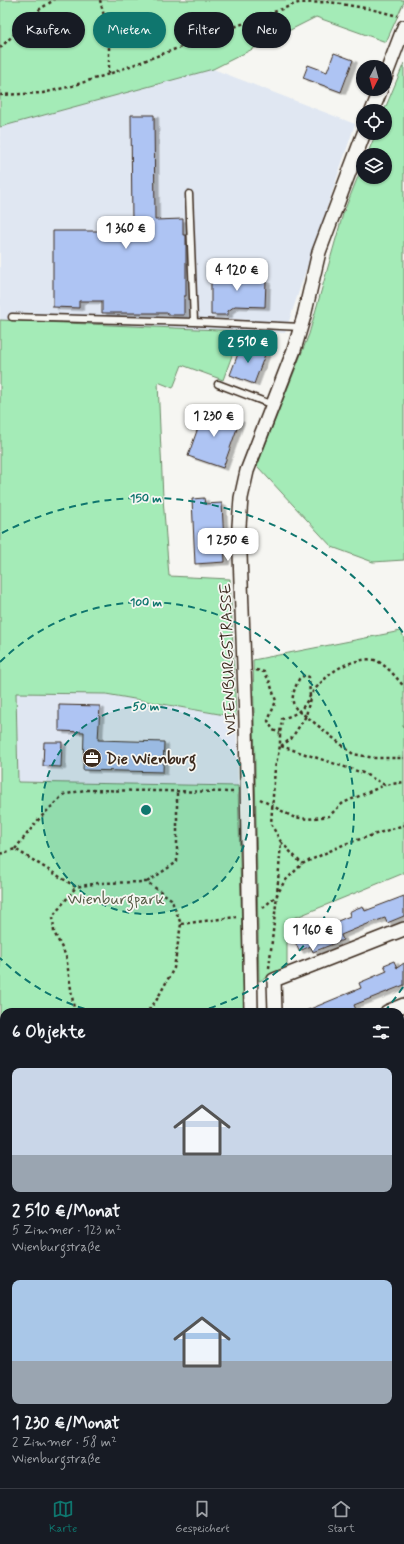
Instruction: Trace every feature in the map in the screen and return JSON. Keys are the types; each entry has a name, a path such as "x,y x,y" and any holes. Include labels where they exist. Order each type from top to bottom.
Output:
{"street":[{"path":"391,60 404,27"},
{"name":"WIENBURGSTRASSE","path":"251,1008 240,526 241,498 247,471 292,357 301,327 319,252 361,140"},
{"path":"275,1008 274,980 404,929"}],"lane":[{"path":"189,194 194,322"},
{"path":"12,317 194,322 301,327"},
{"path":"218,384 273,405"}],"path":[{"path":"0,48 40,9 54,0"},
{"path":"100,0 109,36 109,74"},
{"path":"0,95 43,93 72,86 109,74 298,3 330,2 370,9 404,18"},
{"path":"280,746 291,739 306,716 310,698 314,690 344,664 367,659 377,661 398,678 404,687"},
{"path":"244,668 264,672 269,680 276,701 268,721 273,730 280,733"},
{"path":"302,864 281,842 271,824 275,768 280,746 282,719 298,712 310,698 309,677 305,675 299,679 293,700 293,707 298,712 306,716 353,754 375,758 404,758"},
{"path":"280,746 362,773 385,785"},
{"path":"0,854 15,849 39,818 63,795 74,791 247,792 293,817 308,819 329,816 343,803 385,785 404,782"},
{"path":"74,1008 66,956 54,932 53,916 76,887 98,883 147,882 177,862 177,791"},
{"path":"181,924 250,916 259,911 277,895 284,882 302,864 345,844 404,825"},
{"path":"274,980 269,973 281,842"},
{"path":"15,849 76,887"},
{"path":"147,882 171,899 181,924 174,968 156,1001 150,1008"}],"shaded area":[{"path":"213,69 355,124 285,333 0,320 0,127"},
{"path":"16,693 106,694 236,717 238,786 18,782"}],"green space":[{"path":"0,0 404,0 386,42 316,17 291,30 291,12 242,12 242,48 255,48 213,69 0,127"},
{"path":"404,63 404,560 373,562 332,547 257,466 309,334 343,214 356,182 356,184 392,184 392,148 370,148 373,140 392,140 392,104 387,104 390,96 392,96 392,92"},
{"name":"Wienburgpark","path":"0,320 241,331 223,380 182,365 173,388 158,382 163,498 169,576 230,579 236,717 106,694 16,693 18,782 238,786 244,1008 0,1008"},
{"path":"401,631 404,638 404,873 287,921 287,970 259,981 253,660"}],"building":[{"path":"334,53 353,60 341,92 303,78 308,65 327,72"},
{"path":"131,115 154,115 155,220 183,219 183,235 186,235 186,296 184,296 184,315 168,315 168,313 102,313 102,301 79,301 79,308 53,307 53,231 102,231 102,227 132,226"},
{"path":"236,269 252,269 252,280 266,281 265,307 235,306 228,311 228,315 211,315 211,276 236,277"},
{"path":"242,343 266,352 254,384 230,375"},
{"path":"205,408 240,420 223,468 188,456"},
{"path":"204,498 205,504 222,503 225,562 195,564 192,499"},
{"path":"59,705 100,706 98,740 164,742 163,772 83,770 84,732 59,731"},
{"path":"44,742 62,742 61,767 43,766"},
{"path":"404,896 404,916 387,923 385,918 370,923 341,935 343,940 313,952 311,946 299,951 294,939 350,916 349,912 355,909 363,906 365,911"},
{"path":"394,961 397,968 404,963 404,985 354,1005 355,1008 313,1008 361,988 359,983 387,971 384,965"}],"place":[{"name":"Die Wienburg","path":"92,758"}]}
